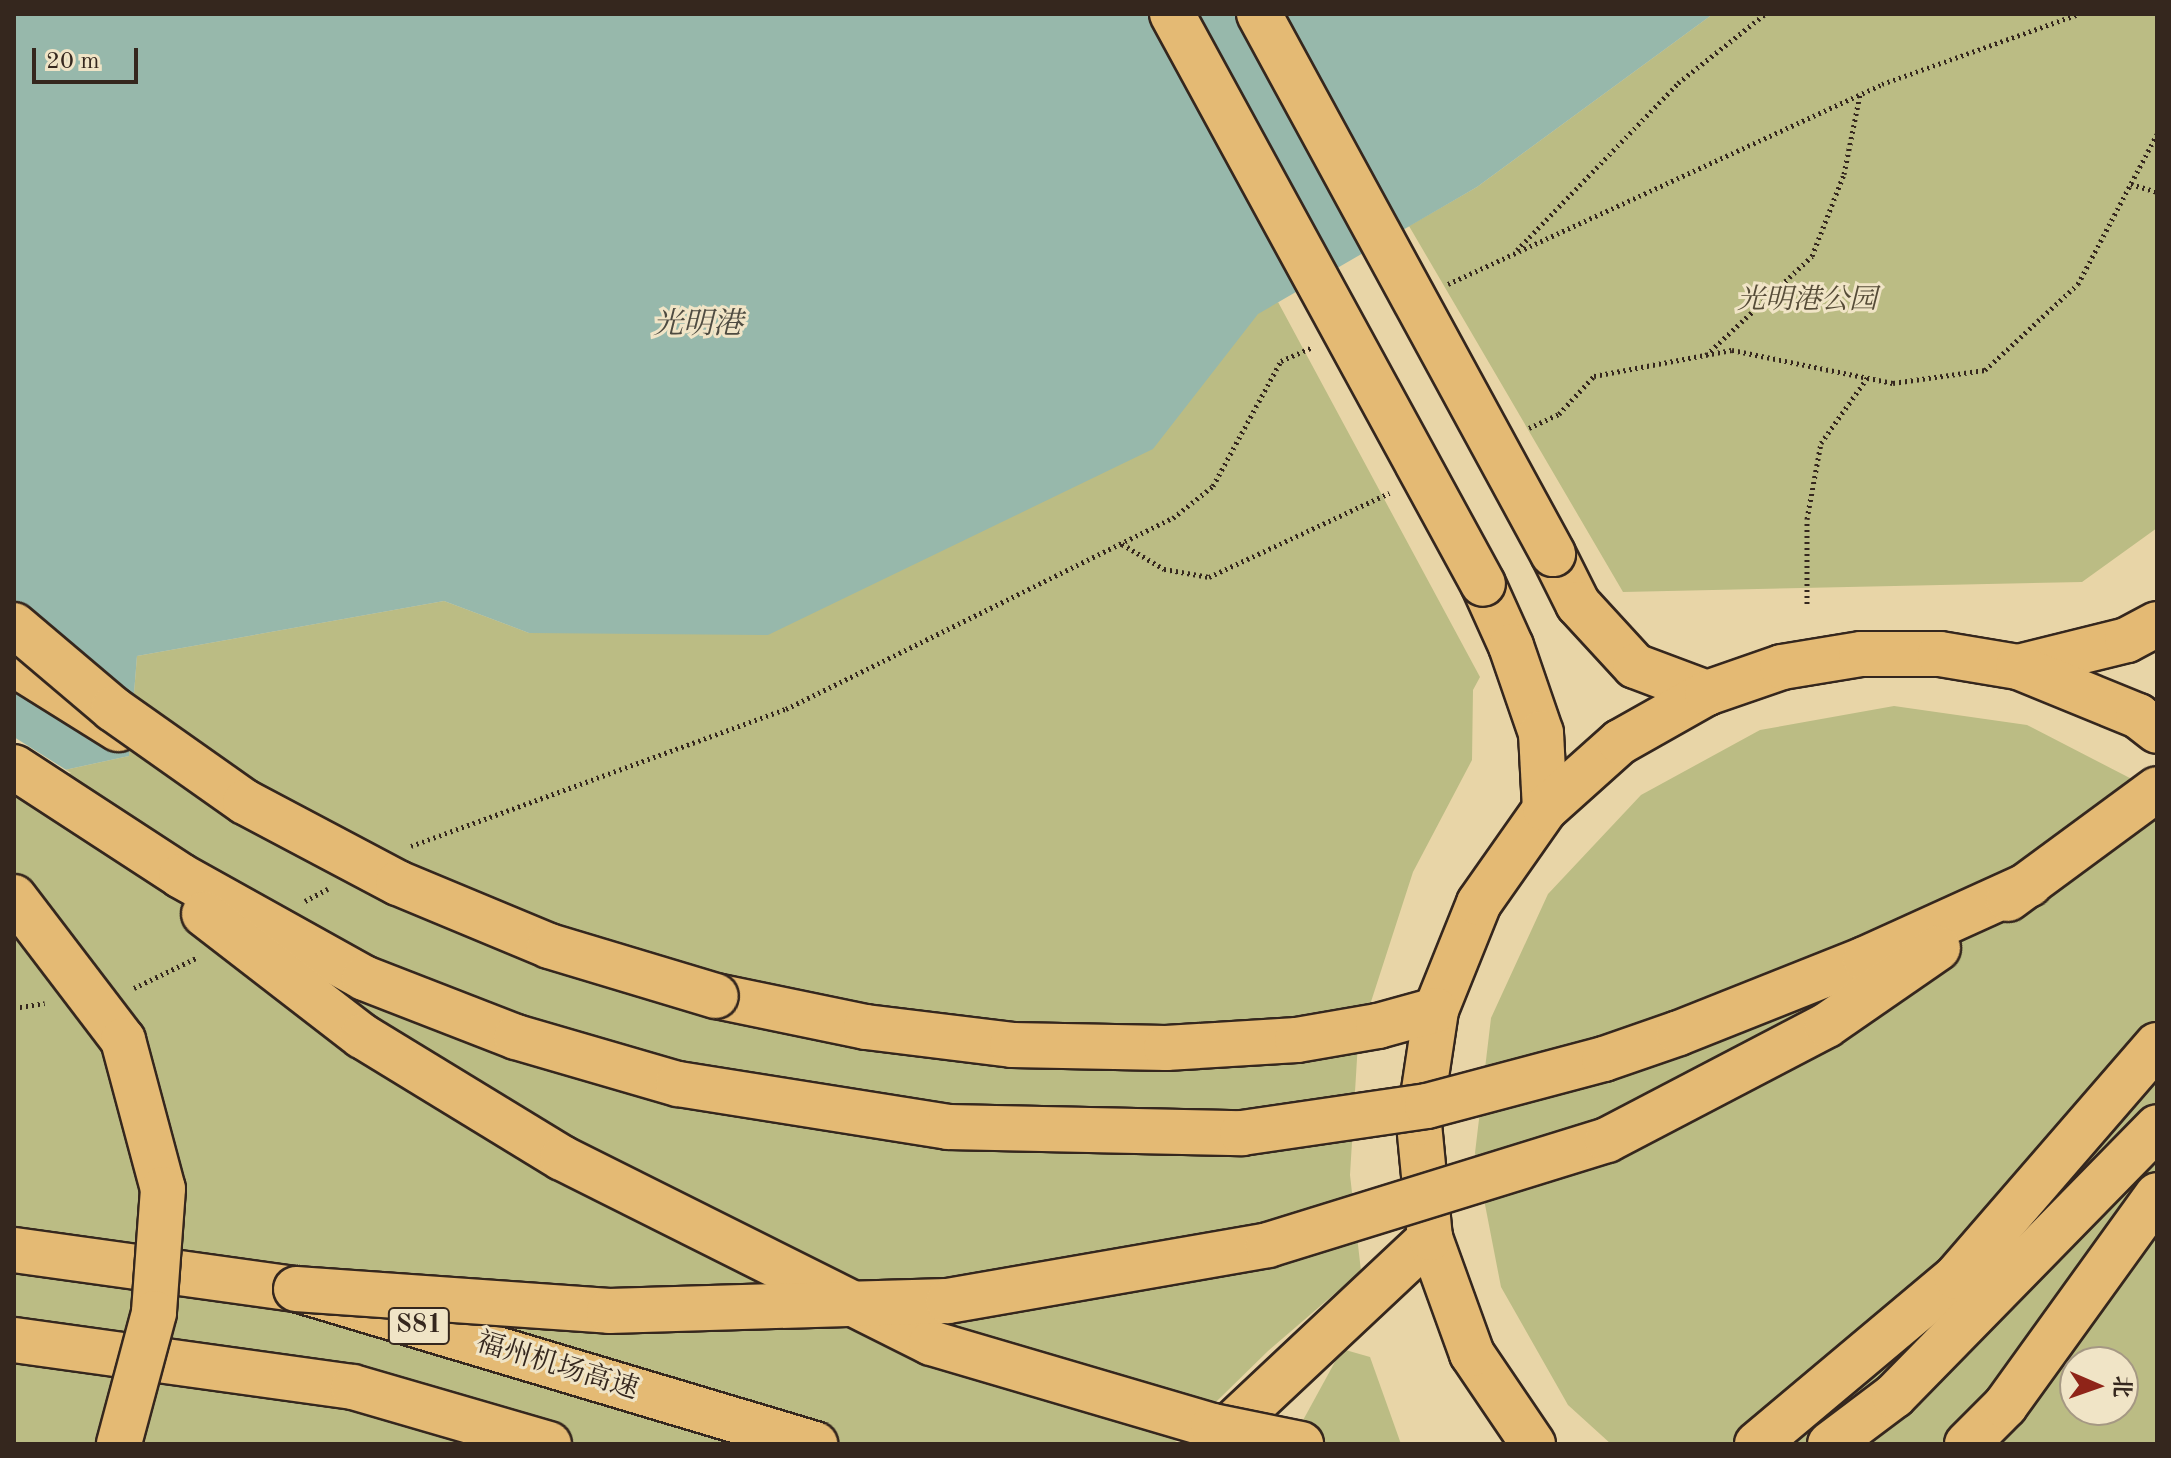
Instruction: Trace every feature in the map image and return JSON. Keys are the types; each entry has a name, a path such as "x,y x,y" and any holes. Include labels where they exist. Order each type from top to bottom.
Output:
{"main road":[{"path":"1172,14 1483,584 1511,646 1541,733 1545,809"},
{"path":"1259,14 1578,604 1635,666 1707,693"},
{"path":"2018,667 2127,640 2157,624"},
{"path":"14,625 113,709 245,802"},
{"path":"1533,1444 1472,1354 1430,1238 1419,1123 1436,1010 1479,903 1545,809 1620,742 1707,693 1782,667 1861,654 1940,654 2018,667 2138,716 2157,731"},
{"path":"14,664 245,802 398,883 549,946 716,996 866,1027 1012,1045 1166,1048 1297,1040 1378,1026 1436,1010"},
{"path":"14,767 181,876 364,978 516,1037 678,1084 948,1127 1242,1133 1427,1106 1604,1059 1679,1033 1865,959 2030,884"},
{"path":"14,777 362,1036 562,1158 715,1238 931,1343 1213,1426 1301,1444"},
{"path":"296,1289 609,1311 948,1301 1268,1245 1607,1140 1827,1025 2030,884 2157,789"},
{"path":"14,897 123,1040 163,1189 154,1313 119,1444"},
{"path":"1757,1444 1800,1413 1956,1277 2157,1045"},
{"path":"1830,1444 1894,1396 2157,1127"},
{"path":"1967,1444 2005,1406 2157,1195"},
{"path":"1211,1444 1430,1238"},
{"name":"福州机场高速","path":"14,1250 296,1289 815,1444"},
{"path":"23,1343 353,1387 549,1444"}],"path":[{"path":"1513,254 1678,83 1765,14"},
{"path":"1440,288 1861,94 2079,14"},
{"path":"1706,355 1812,256 1844,174 1861,94"},
{"path":"1516,435 1559,414 1594,376 1732,350 1893,383 1985,370 2078,284 2157,134"},
{"path":"2131,184 2157,192"},
{"path":"397,853 438,832 786,709 1173,518 1213,486 1281,361 1324,341"},
{"path":"1807,604 1807,519 1821,443 1867,378"},
{"path":"1121,543 1164,569 1209,577 1400,488"},
{"path":"302,902 343,881"},
{"path":"124,990 140,987 207,952"},
{"path":"14,1008 61,1001"}],"green space":[{"name":"光明港公园","path":"1713,14 2157,14 2157,528 2082,582 1623,592 1409,226 1477,187"},
{"path":"1278,302 1480,677 1473,690 1472,760 1413,872 1358,1042 1350,1175 1361,1271 1268,1351 1173,1444 14,1444 14,781 129,756 137,656 444,601 529,633"},
{"path":"1894,706 2027,725 2157,792 2157,1444 1611,1444 1568,1405 1501,1287 1475,1153 1491,1018 1548,894 1641,795 1760,730"},
{"path":"1342,1349 1370,1357 1401,1444 1290,1444"}],"water":[{"name":"光明港","path":"14,14 1713,14 1477,187 1258,314 1153,449 768,635 529,633 444,601 137,656 129,756 14,781"}],"pier":[{"path":"14,737 71,773 14,785"}]}
